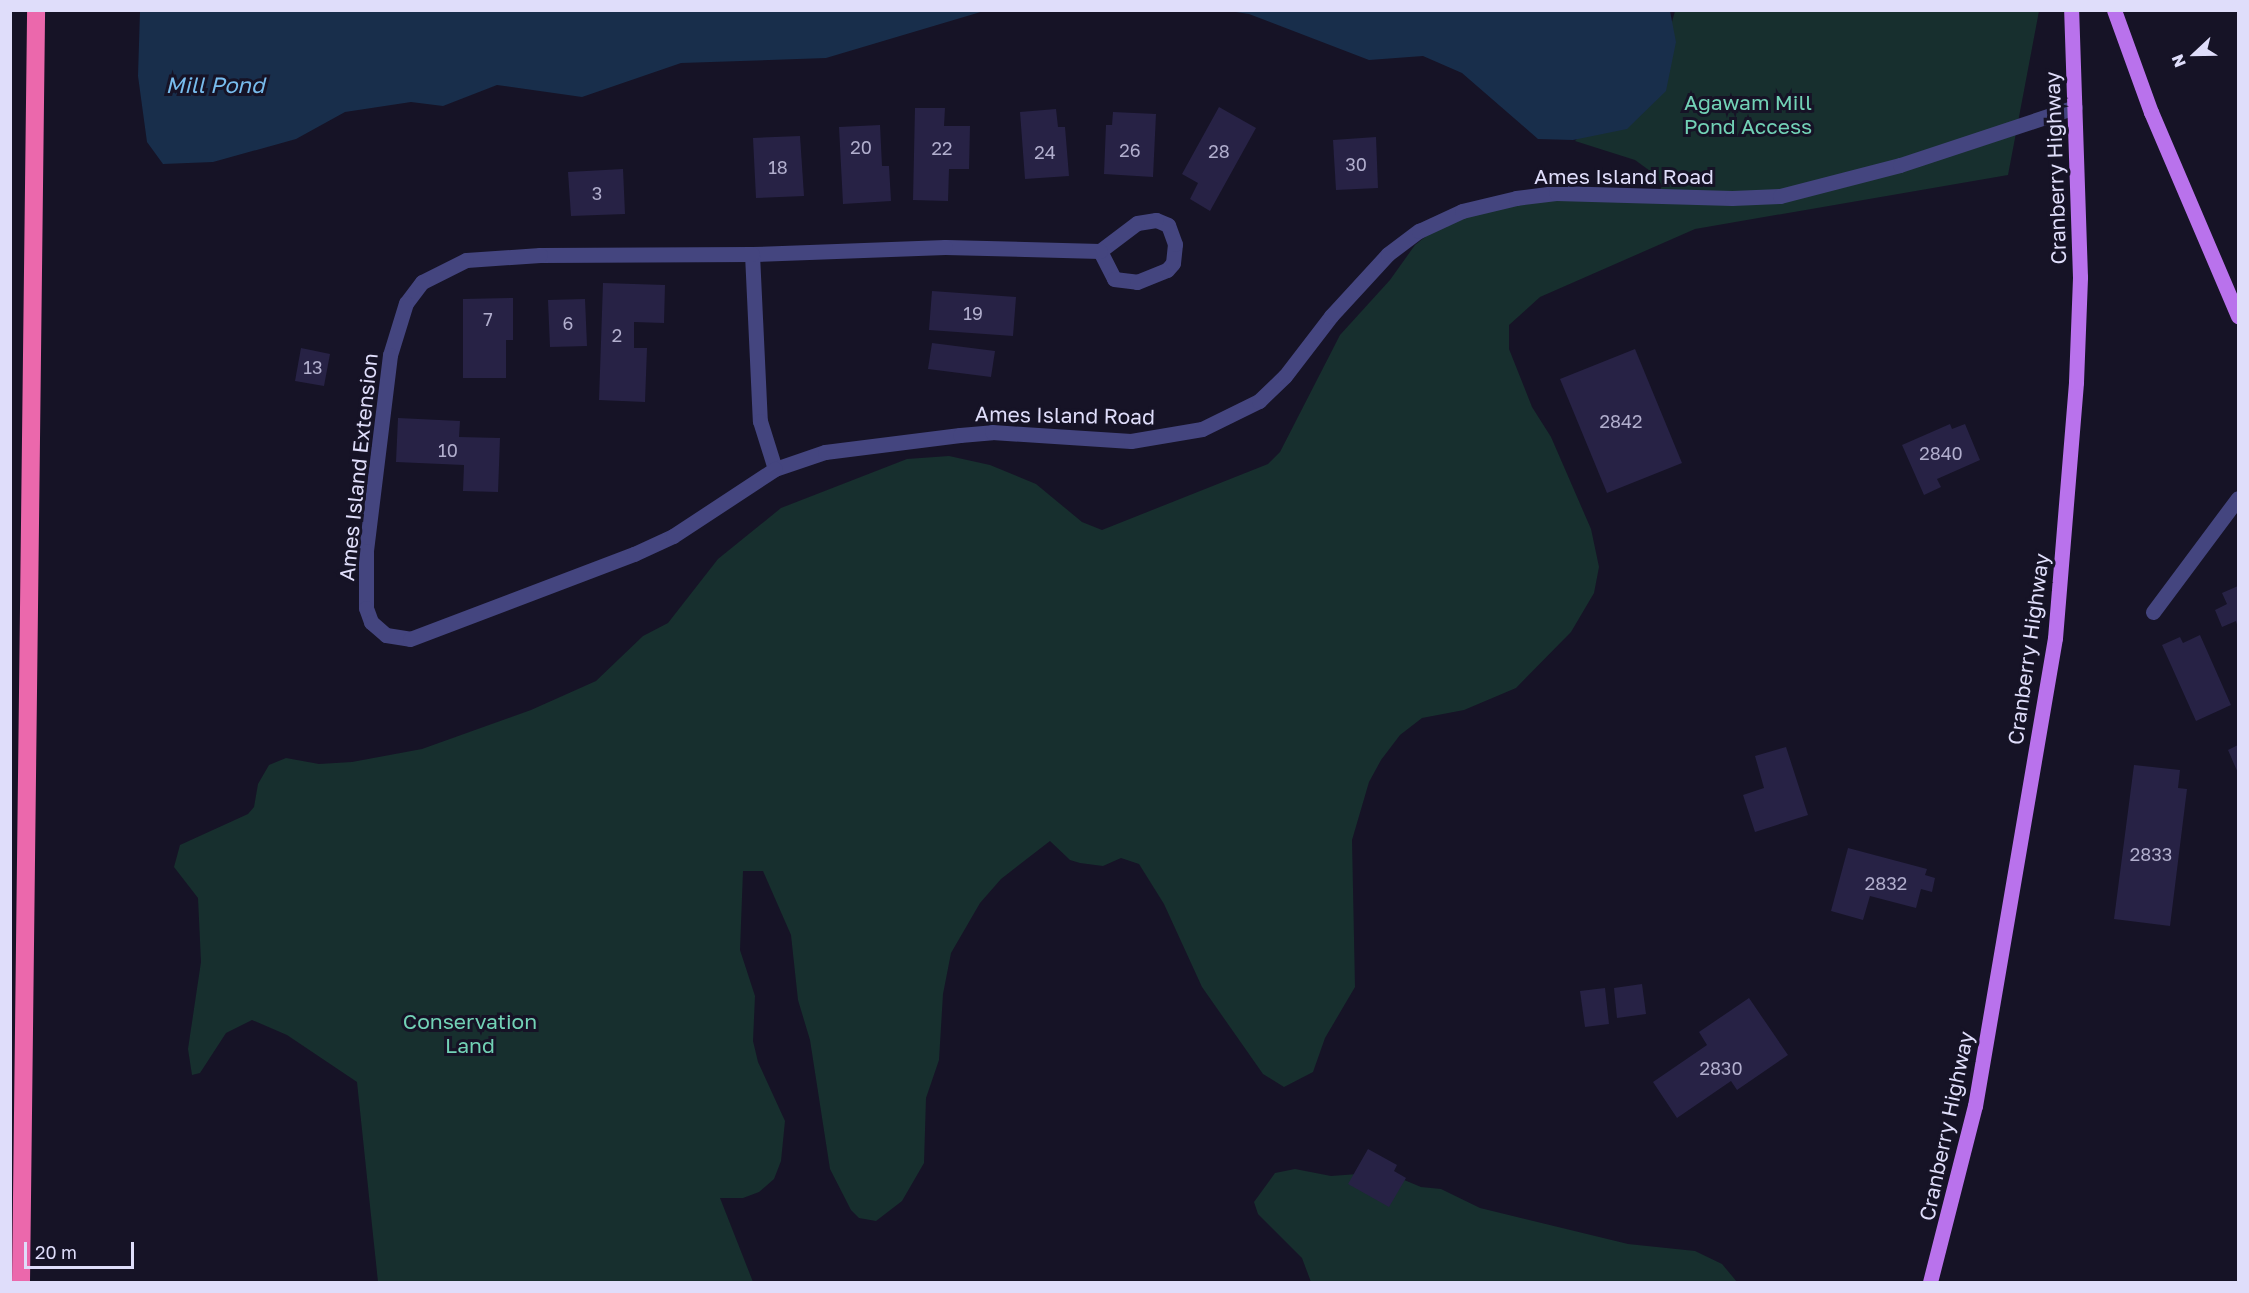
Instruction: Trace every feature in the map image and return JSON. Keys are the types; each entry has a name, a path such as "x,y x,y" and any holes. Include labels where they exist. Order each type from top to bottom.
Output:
{"highway":[{"path":"21,1282 36,10"}],"main road":[{"name":"Cranberry Highway","path":"1930,1282 1975,1106 2055,638 2077,370 2079,254 2071,10"},
{"path":"2114,10 2151,112 2238,316"}],"street":[{"name":"Ames Island Road","path":"775,469 825,452 992,432 1131,441 1202,429 1259,401 1285,376 1331,316 1388,255 1419,231 1462,211 1516,198 1556,193 1732,198 1780,196 1888,168 2075,107"},
{"path":"775,469 760,421 752,254 945,247 1100,251 1111,247 1137,223 1156,220 1168,225 1175,244 1173,263 1167,270 1137,282 1114,279 1100,251"},
{"name":"Ames Island Extension","path":"752,254 540,255 466,260 422,282 406,303 392,347 366,551 366,608 371,622 386,635 410,639 634,554 673,536 775,469"},
{"path":"2153,612 2238,498"}],"green space":[{"path":"1675,11 2039,11 2008,175 1695,229 1540,297 1509,325 1509,349 1532,407 1551,437 1591,529 1599,567 1594,593 1571,632 1516,688 1464,710 1422,718 1400,735 1381,760 1369,782 1352,840 1355,987 1325,1038 1313,1072 1284,1087 1263,1074 1202,987 1164,904 1139,864 1121,858 1103,866 1080,863 1070,860 1050,841 1001,879 980,903 951,953 943,994 939,1060 926,1098 924,1163 902,1201 876,1221 859,1218 851,1210 830,1169 810,1040 798,1000 791,935 763,871 743,871 740,950 755,996 753,1041 758,1062 785,1121 781,1161 774,1179 759,1192 743,1198 720,1198 753,1282 378,1282 357,1082 287,1035 252,1020 226,1033 200,1073 192,1075 188,1049 201,962 198,898 174,867 180,845 248,814 254,807 258,784 269,765 286,758 319,764 352,762 422,749 531,710 596,681 643,636 668,623 718,559 781,508 907,459 949,456 990,465 1036,484 1082,522 1102,530 1268,464 1280,452 1340,335 1390,280 1415,245 1435,229 1512,199 1659,192 1662,186 1657,176 1635,160 1575,141 1665,47"},
{"path":"1295,1169 1331,1176 1385,1172 1421,1187 1441,1189 1480,1208 1628,1244 1695,1251 1722,1264 1737,1282 1311,1282 1302,1258 1258,1214 1254,1202 1275,1173"}],"water":[{"name":"Mill Pond","path":"140,10 984,11 826,58 681,63 582,97 497,85 443,106 411,102 345,112 296,139 213,162 163,164 147,142 138,76"},
{"path":"1229,11 1670,11 1676,42 1666,91 1627,129 1573,140 1538,139 1462,73 1423,56 1369,60 1249,14"}],"building":[{"path":"1219,107 1256,128 1210,211 1190,199 1198,183 1182,174"},
{"path":"915,108 945,108 944,126 970,126 969,169 949,169 948,201 913,200"},
{"path":"1056,109 1058,127 1065,127 1069,176 1025,179 1020,112"},
{"path":"1113,112 1156,114 1153,177 1104,174 1106,125 1112,125"},
{"path":"880,125 882,166 889,166 891,201 843,204 839,127"},
{"path":"800,136 804,196 756,198 753,138"},
{"path":"1376,137 1378,188 1336,190 1333,140"},
{"path":"623,169 625,214 571,216 568,172"},
{"path":"603,283 665,285 664,323 634,322 634,348 647,348 645,402 599,400"},
{"path":"932,291 1016,297 1013,336 929,330"},
{"path":"513,298 513,340 506,340 506,378 463,378 463,299"},
{"path":"585,299 587,346 550,347 548,300"},
{"path":"932,343 995,351 991,377 928,369"},
{"path":"301,348 330,354 324,386 295,381"},
{"path":"1635,349 1682,463 1607,493 1560,379"},
{"path":"398,418 460,421 459,437 500,438 498,492 463,491 464,465 396,462"},
{"path":"1950,424 1952,429 1965,424 1980,460 1937,479 1941,487 1924,495 1902,445"},
{"path":"2238,586 2238,628 2236,621 2222,627 2215,610 2227,604 2222,593"},
{"path":"2200,635 2231,705 2196,721 2162,645 2180,637 2183,643"},
{"path":"2238,745 2238,773 2228,750"},
{"path":"1786,747 1808,815 1755,832 1743,795 1764,788 1755,756"},
{"path":"2134,765 2180,770 2178,788 2187,789 2170,926 2114,919"},
{"path":"1848,848 1927,869 1925,875 1935,878 1932,892 1921,889 1916,908 1870,896 1863,920 1831,911"},
{"path":"1642,984 1646,1014 1617,1018 1614,988"},
{"path":"1605,988 1609,1024 1585,1027 1580,991"},
{"path":"1749,998 1788,1055 1737,1090 1731,1081 1677,1118 1653,1082 1707,1045 1699,1032"},
{"path":"1368,1149 1397,1165 1394,1171 1406,1178 1389,1207 1348,1184"}],"park label":[{"name":"Agawam Mill Pond Access","path":"1748,114"},
{"name":"Conservation Land","path":"470,1033"}]}
